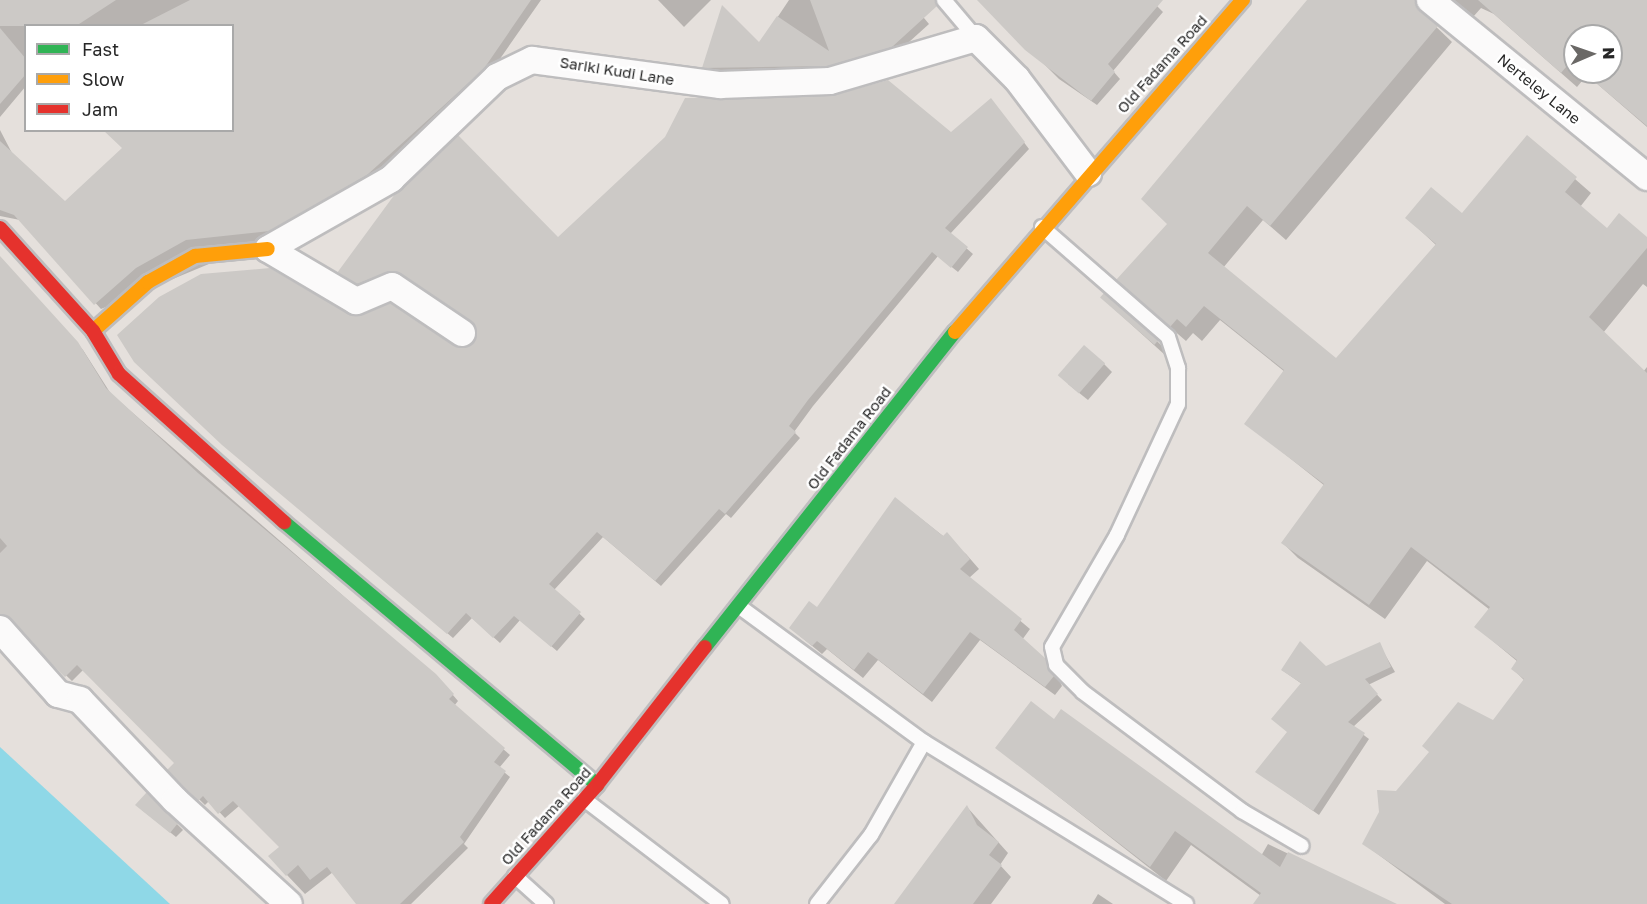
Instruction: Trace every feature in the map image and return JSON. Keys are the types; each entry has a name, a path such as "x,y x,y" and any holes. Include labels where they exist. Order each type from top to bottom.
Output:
{"street":[{"name":"Old Fadama Road","path":"491,904 597,784 740,607 882,420 1042,227 1243,0"},
{"name":"Nerteley Lane","path":"1430,0 1647,177"},
{"path":"976,38 1017,79 1088,173"},
{"name":"Sariki Kudi Lane","path":"93,331 148,282 195,255 268,249 392,179 498,77 532,60 720,85 830,81 976,38"},
{"path":"0,228 93,331 119,374 210,459 597,784"},
{"path":"268,249 356,301 392,286 462,333"},
{"path":"0,629 58,693 80,700 175,800 289,904"}],"lane":[{"path":"944,0 976,38"},
{"path":"1042,227 1168,337 1178,368 1178,404 1117,535 1052,647 1056,665 1083,692 1233,804 1302,846"},
{"path":"740,607 924,742 1186,904"},
{"path":"818,904 871,836 924,742"},
{"path":"584,799 722,904"},
{"path":"515,876 546,904"}],"water":[{"path":"0,747 170,904 0,904"}],"building":[{"path":"0,0 116,0 79,24 0,26"},
{"path":"190,0 531,0 483,70 367,175 270,231 186,240 136,268 94,305 14,215 0,210 0,141 65,201 122,148 105,132 234,132 234,24 143,24"},
{"path":"810,0 935,0 937,6 892,47 828,66 702,68 722,5 759,42 777,16 829,51"},
{"path":"977,0 1163,0 1108,64 1115,72 1091,101 1025,50"},
{"path":"1307,0 1415,0 1438,26 1270,226 1247,206 1208,253 1336,358 1436,244 1405,218 1431,187 1462,213 1527,135 1577,177 1565,192 1607,228 1619,213 1647,237 1647,248 1589,317 1647,373 1647,904 1452,904 1362,844 1379,812 1377,790 1396,791 1429,752 1422,746 1458,702 1493,720 1524,679 1511,669 1517,660 1474,627 1490,607 1411,547 1369,605 1281,543 1324,484 1244,424 1284,370 1204,306 1186,327 1177,319 1170,327 1116,280 1167,224 1141,199"},
{"path":"1478,0 1647,0 1647,126 1597,84 1623,84 1623,24 1563,24 1563,71 1561,73"},
{"path":"0,28 24,57 24,76 0,104"},
{"path":"888,80 951,132 991,98 1025,142 945,228 968,247 951,268 932,252 808,400 789,426 796,432 725,514 719,509 655,581 597,532 549,584 581,612 551,647 514,616 493,638 466,613 447,634 222,445 134,362 117,335 159,297 201,274 270,268 349,314 390,303 454,345 468,347 477,335 471,321 400,274 387,272 357,284 337,273 395,194 458,135 558,237 665,137 685,98 831,96"},
{"path":"0,256 78,342 106,388 198,473 436,674 454,694 449,699 505,748 494,762 506,771 460,837 464,842 400,904 356,904 327,867 310,880 298,865 286,876 268,856 279,847 233,801 218,814 203,796 198,801 167,770 174,763 77,665 65,677 0,614 0,553 7,546 0,538"},
{"path":"1104,293 1158,340 1154,345 1100,298"},
{"path":"1084,345 1105,363 1079,394 1058,375"},
{"path":"895,497 943,536 947,532 970,559 960,569 1022,619 1014,630 1045,658 1054,676 1045,687 970,632 923,694 868,652 854,670 817,641 812,646 789,628 809,601 817,607"},
{"path":"1300,641 1326,666 1380,642 1391,667 1365,679 1378,694 1348,722 1365,733 1313,811 1255,772 1287,732 1271,719 1301,683 1281,670"},
{"path":"1031,701 1054,719 1061,709 1280,867 1288,852 1397,904 1253,904 1261,893 1175,831 1150,867 995,748"},
{"path":"147,792 178,823 170,833 135,805"},
{"path":"967,805 977,825 999,842 989,855 1002,865 973,904 894,904"}],"traffic: fast":[{"path":"705,647 955,332"},
{"path":"284,522 597,785"}],"traffic: slow":[{"path":"955,332 1243,0"},
{"path":"93,331 148,282 195,256 268,249"}],"traffic: jam":[{"path":"0,228 93,331 119,374 284,522"},
{"path":"491,904 597,785 705,647"}]}
